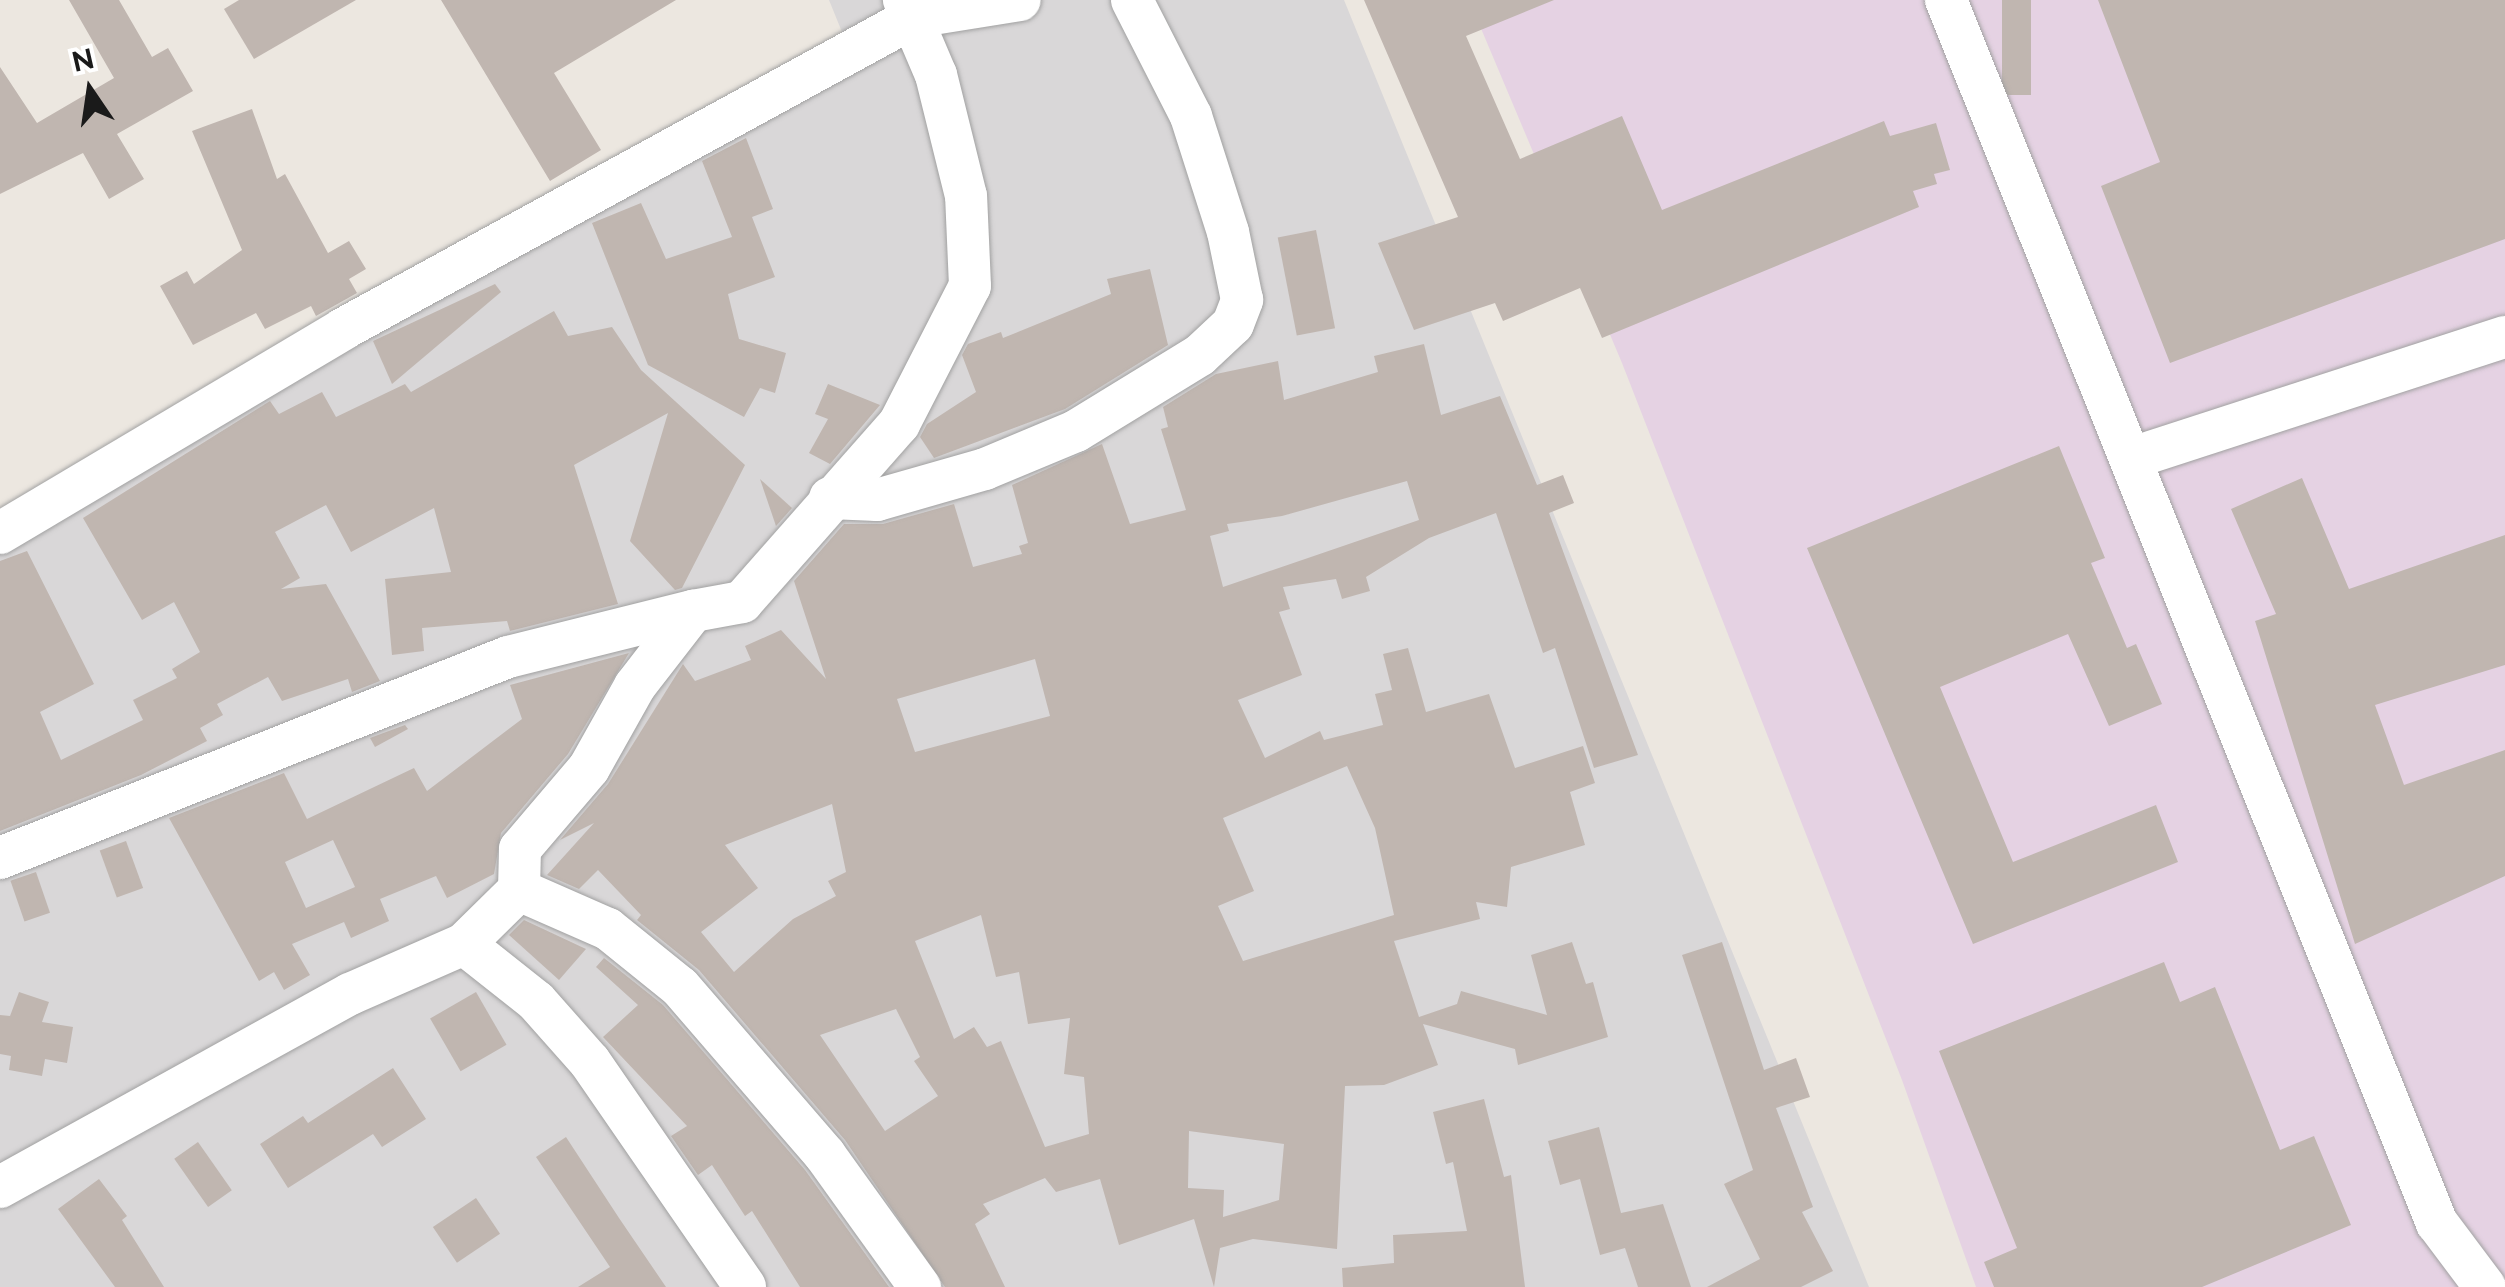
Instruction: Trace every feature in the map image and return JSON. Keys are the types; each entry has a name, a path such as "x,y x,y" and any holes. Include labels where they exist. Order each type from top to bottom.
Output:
{"street":[{"path":"0,533 343,329 909,8 1020,0"},
{"path":"830,498 877,500 985,469 1076,431 1200,355 1233,324 1242,300 1228,232 1191,116 1132,0"},
{"path":"1946,0 2437,1222 2486,1287"},
{"path":"0,858 508,657 742,602 899,424 970,286 966,196 936,75 909,8"},
{"path":"2132,458 2505,337"},
{"path":"0,1187 350,994 464,944 519,890 520,849 589,768 635,686 693,611"},
{"path":"519,890 608,929 680,986 825,1154 920,1287"},
{"path":"464,944 536,1001 590,1062 745,1287"}],"shaded area":[{"path":"829,0 1344,0 1869,1287 0,1287 0,543 857,69"},
{"path":"1469,0 2505,0 2505,1287 1976,1287 1902,1080 1622,363"}],"building":[{"path":"69,0 119,0 152,57 168,48 193,91 117,134 144,179 109,199 83,153 0,194 0,67 37,123 114,78"},
{"path":"239,0 356,0 254,59 224,9"},
{"path":"441,0 676,0 554,73 601,150 550,181"},
{"path":"1364,0 1554,0 1466,36 1520,159 1622,116 1662,210 1884,121 1890,136 1936,123 1950,170 1934,174 1937,184 1913,191 1919,207 1602,338 1580,288 1503,321 1495,303 1414,330 1378,243 1458,217"},
{"path":"2002,0 2031,0 2031,95 2002,95"},
{"path":"2098,0 2505,0 2505,239 2170,363 2101,186 2160,162"},
{"path":"252,109 277,179 285,174 328,253 349,241 366,269 349,279 357,293 316,316 311,306 265,329 256,313 193,345 160,286 187,271 194,284 242,250 192,131"},
{"path":"746,138 773,209 752,217 775,277 728,294 739,339 786,353 775,393 760,388 744,417 648,365 592,223 641,203 666,259 732,237 702,161"},
{"path":"1316,230 1335,328 1297,336 1278,237"},
{"path":"1150,269 1168,345 1065,409 934,458 920,437 927,424 976,392 962,355 968,344 1001,332 1003,338 1111,294 1107,279"},
{"path":"495,284 501,292 392,384 373,341"},
{"path":"554,311 568,336 612,327 641,370 745,465 682,588 675,590 630,541 668,413 574,465 618,604 510,631 507,621 422,628 424,651 392,655 385,579 451,572 434,508 351,552 326,505 275,532 300,578 281,589 326,584 380,681 352,692 348,679 282,701 268,677 217,704 223,715 200,728 207,741 141,775 0,831 0,561 27,551 94,684 40,712 61,760 143,720 133,700 177,678 172,669 200,652 174,602 142,620 83,518 270,401 279,414 322,392 336,417 405,384 411,392"},
{"path":"1424,344 1441,415 1500,396 1537,485 1563,475 1574,503 1549,513 1638,755 1594,768 1555,648 1543,653 1496,513 1429,538 1366,577 1370,591 1342,599 1336,579 1283,587 1290,609 1279,612 1302,675 1238,700 1265,758 1320,731 1324,740 1383,725 1375,694 1392,690 1383,654 1408,648 1426,712 1489,694 1515,768 1583,746 1595,783 1570,792 1585,845 1511,867 1507,907 1476,902 1480,919 1394,941 1419,1017 1457,1004 1461,991 1547,1015 1531,955 1572,942 1586,984 1593,982 1608,1037 1518,1065 1515,1049 1423,1024 1438,1065 1384,1085 1345,1086 1337,1249 1253,1239 1220,1248 1214,1287 1194,1219 1119,1245 1100,1179 1056,1192 1045,1178 983,1204 990,1214 975,1224 1005,1287 945,1287 845,1140 699,970 637,920 641,915 598,870 579,889 547,875 594,823 560,840 608,784 683,664 695,681 751,660 745,646 781,630 826,679 794,581 844,524 883,524 954,504 973,567 1022,554 1019,546 1028,543 1012,485 1102,444 1130,524 1186,510 1161,429 1168,427 1163,407 1216,374 1278,361 1284,400 1378,372 1374,356","holes":["1407,481 1419,520 1223,587 1210,536 1229,531 1227,524 1282,516","1035,659 1050,716 915,752 897,699","1347,766 1375,828 1394,915 1243,961 1218,906 1254,891 1223,818","832,804 846,872 828,881 836,896 793,919 734,972 701,932 758,888 725,845","981,915 996,977 1019,972 1028,1024 1070,1018 1064,1074 1084,1077 1089,1134 1045,1147 1001,1041 987,1047 974,1027 954,1039 915,941","896,1009 920,1057 914,1061 938,1096 885,1131 820,1035","1189,1131 1284,1144 1279,1200 1223,1217 1224,1190 1188,1188"]},
{"path":"828,384 880,405 830,464 809,453 828,419 815,414"},
{"path":"2059,446 2105,558 2091,563 2127,648 2136,644 2162,704 2109,726 2068,634 1940,687 2013,862 2156,805 2178,862 1973,944 1807,548"},
{"path":"2302,478 2349,589 2505,535 2505,665 2375,705 2404,785 2505,750 2505,876 2355,944 2255,621 2276,614 2231,509"},
{"path":"760,479 792,508 776,526"},
{"path":"629,653 568,754 501,833 494,874 447,898 436,876 380,899 389,921 351,938 344,922 292,944 310,975 284,990 274,972 259,981 169,818 284,773 307,819 414,768 427,791 522,719 510,685","holes":["333,840 355,887 306,908 285,862"]},
{"path":"405,725 408,729 375,747 370,738"},
{"path":"126,841 143,888 117,898 100,851"},
{"path":"36,872 50,913 24,921 10,881"},
{"path":"524,920 586,949 559,980 509,935"},
{"path":"1722,942 1764,1070 1796,1058 1810,1097 1776,1108 1813,1207 1802,1212 1833,1271 1801,1287 1707,1287 1760,1259 1724,1184 1753,1170 1682,955"},
{"path":"604,958 663,1005 805,1170 889,1287 800,1287 752,1211 745,1216 712,1165 698,1175 671,1136 687,1126 603,1037 638,1005 596,967"},
{"path":"2164,962 2180,1002 2215,987 2280,1150 2314,1136 2351,1225 2202,1287 1994,1287 1984,1262 2017,1248 1939,1051"},
{"path":"19,992 49,1002 42,1022 73,1027 67,1063 45,1059 42,1076 9,1070 11,1056 0,1054 0,1015 10,1016"},
{"path":"476,992 506,1045 461,1071 430,1018"},
{"path":"393,1068 426,1119 382,1147 373,1134 288,1188 260,1144 303,1116 308,1123"},
{"path":"1484,1099 1504,1177 1511,1175 1525,1287 1343,1287 1342,1268 1394,1263 1393,1235 1467,1231 1453,1162 1446,1164 1433,1112"},
{"path":"1599,1127 1621,1213 1663,1204 1691,1287 1638,1287 1625,1248 1600,1255 1580,1179 1560,1185 1548,1141"},
{"path":"566,1137 666,1287 578,1287 610,1267 536,1157"},
{"path":"198,1142 232,1190 208,1207 174,1159"},
{"path":"99,1179 127,1216 122,1220 164,1287 115,1287 58,1209"},
{"path":"476,1198 500,1234 457,1263 433,1227"}]}
